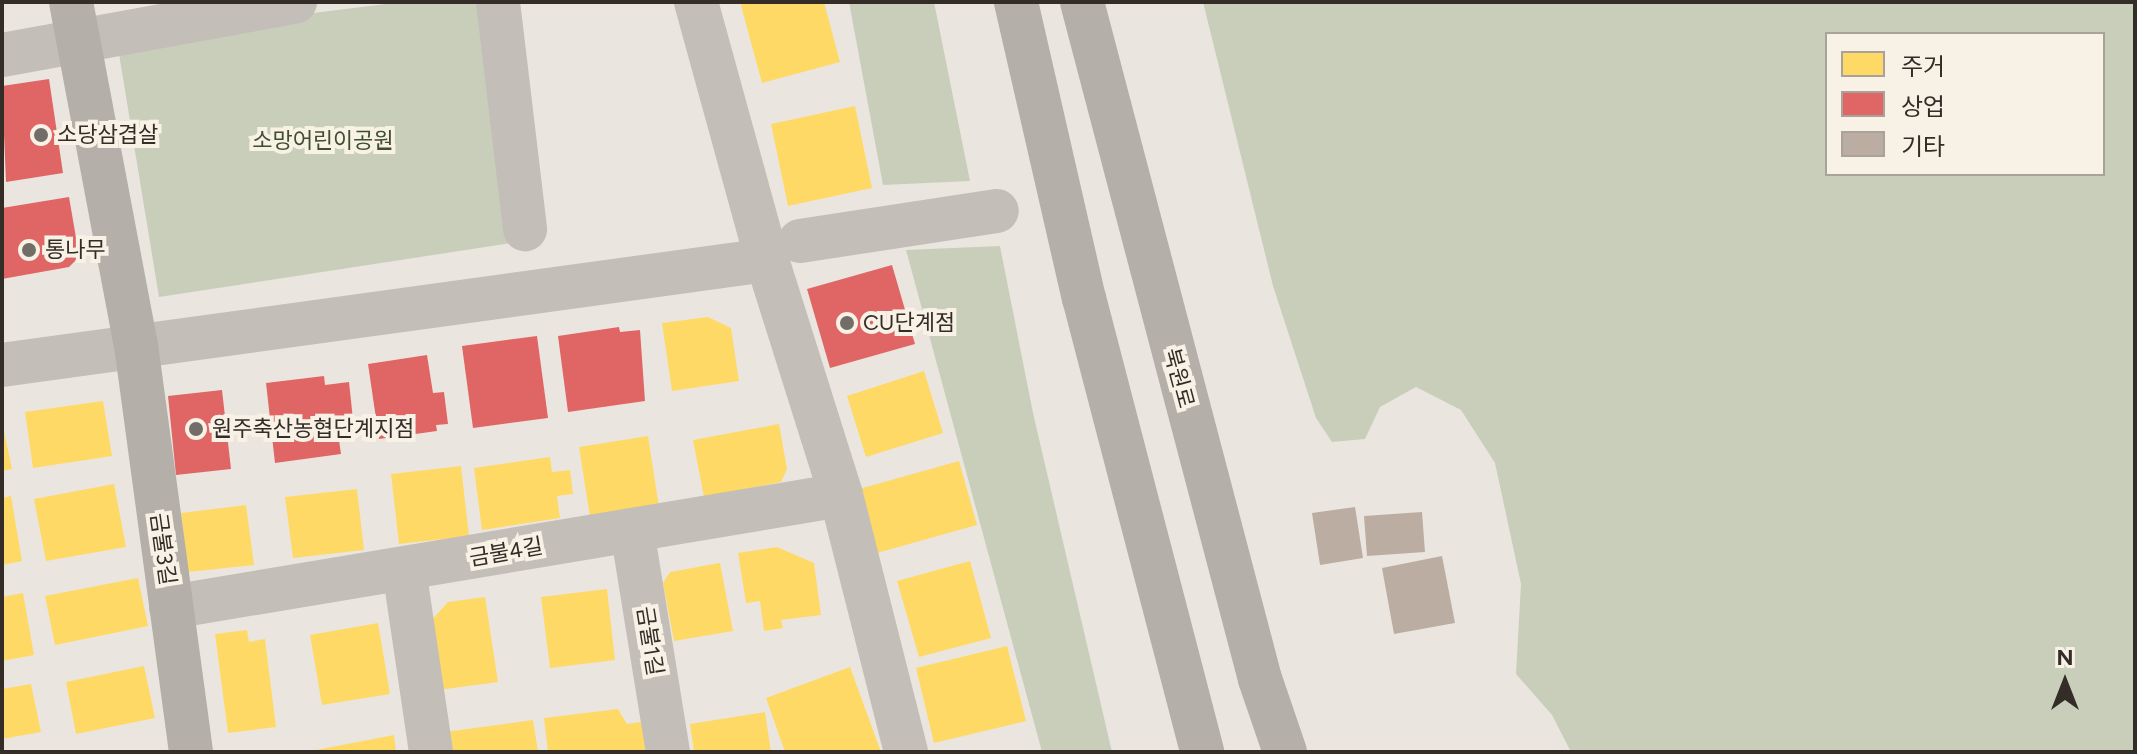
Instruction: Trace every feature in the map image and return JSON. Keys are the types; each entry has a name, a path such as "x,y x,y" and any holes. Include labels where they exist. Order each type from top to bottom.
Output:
{"street":[{"path":"2,55 75,22 289,2"},
{"path":"498,2 525,229"},
{"path":"696,2 775,244 906,752"},
{"path":"1016,2 1084,298 1202,752"},
{"name":"북원로","path":"1082,2 1260,679 1285,752"},
{"name":"금불3길","path":"75,22 132,331 191,752"},
{"path":"2,335 132,331 997,211"},
{"path":"2,365 132,331"},
{"name":"금불4길","path":"171,607 841,495"},
{"name":"금불1길","path":"632,530 668,752"},
{"path":"404,569 431,752"}],"green space":[{"name":"소망어린이공원","path":"402,2 495,2 531,240 159,297 119,54 289,16"},
{"path":"849,2 934,2 970,181 883,185"},
{"path":"1203,2 2135,2 2135,752 1571,752 1552,715 1516,674 1521,584 1495,463 1461,410 1416,387 1380,407 1365,439 1332,442 1316,418 1273,286"},
{"path":"1000,246 1033,413 1112,752 1042,752 906,250"}],"building: 주거":[{"path":"740,2 824,2 840,62 762,83"},
{"path":"855,106 872,188 788,206 771,124"},
{"path":"708,317 731,328 739,381 672,391 662,323"},
{"path":"924,371 943,433 866,457 847,396"},
{"path":"103,401 112,456 33,468 25,412"},
{"path":"2,422 12,469 2,471"},
{"path":"779,424 787,469 781,482 704,497 693,440"},
{"path":"648,436 659,507 590,517 579,447"},
{"path":"550,457 552,472 570,470 573,494 557,496 560,518 482,530 474,468"},
{"path":"959,461 977,525 877,553 859,489"},
{"path":"461,466 469,536 399,544 391,474"},
{"path":"114,484 126,547 46,561 34,499"},
{"path":"357,489 364,550 293,558 285,497"},
{"path":"11,496 22,561 2,565 2,498"},
{"path":"246,505 254,565 188,572 181,513"},
{"path":"777,547 814,563 821,615 781,620 783,628 764,631 760,601 746,603 738,553"},
{"path":"970,561 991,638 919,657 897,581"},
{"path":"720,563 733,631 674,641 663,583 670,572"},
{"path":"138,578 148,626 55,645 45,596"},
{"path":"607,589 615,660 550,668 541,597"},
{"path":"23,593 34,655 2,661 2,597"},
{"path":"485,597 498,682 438,690 428,624 448,602"},
{"path":"378,623 390,694 322,705 310,635"},
{"path":"247,630 249,642 265,639 276,727 228,733 215,634"},
{"path":"1007,646 1026,721 934,743 916,668"},
{"path":"144,666 155,718 76,734 66,682"},
{"path":"850,667 881,752 785,752 766,698"},
{"path":"31,684 41,732 2,739 2,689"},
{"path":"618,709 627,724 648,721 652,752 548,752 544,718"},
{"path":"765,712 771,752 694,752 690,724"},
{"path":"533,720 538,752 448,752 445,732"},
{"path":"394,735 396,752 311,752 311,751"}],"building: 상업":[{"path":"49,79 63,173 6,182 2,86"},
{"path":"69,197 79,255 75,261 69,267 2,279 2,208"},
{"path":"892,265 915,344 830,368 807,289"},
{"path":"619,327 620,332 640,330 645,401 568,412 558,336"},
{"path":"537,336 548,418 473,428 462,346"},
{"path":"427,355 433,393 444,392 448,424 436,425 437,431 379,439 368,364"},
{"path":"324,376 325,385 349,382 355,438 339,440 341,454 275,463 266,383"},
{"path":"222,390 231,469 176,475 168,396"}],"building: 기타":[{"path":"1355,507 1363,558 1320,565 1312,513"},
{"path":"1422,512 1425,552 1367,556 1364,516"},
{"path":"1442,556 1455,623 1394,634 1382,568"}],"place":[{"name":"소당삼겹살","path":"41,135"},
{"name":"통나무","path":"29,250"},
{"name":"CU단계점","path":"847,323"},
{"name":"원주축산농협단계지점","path":"196,429"}]}
